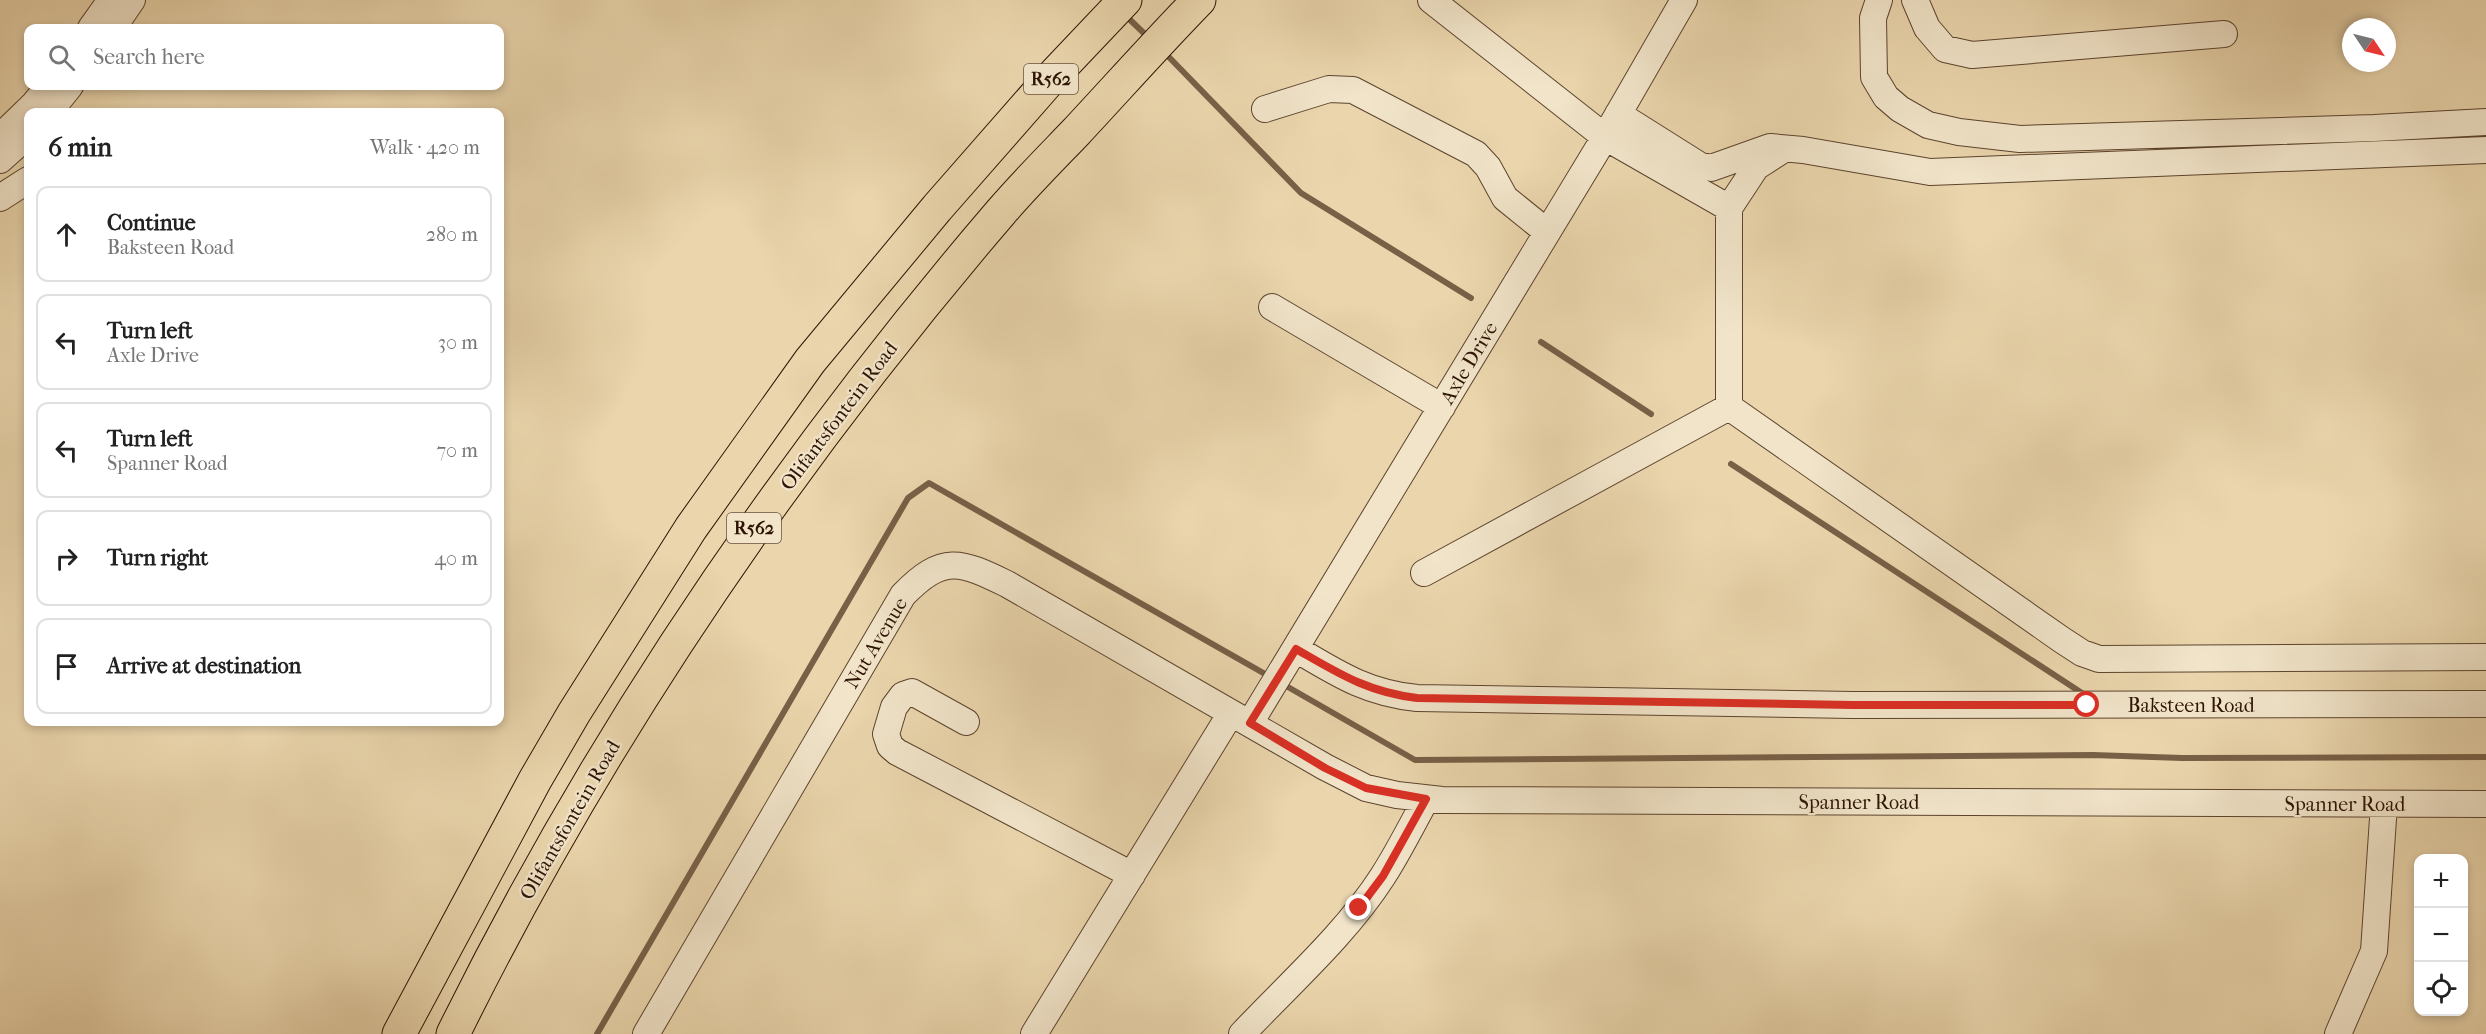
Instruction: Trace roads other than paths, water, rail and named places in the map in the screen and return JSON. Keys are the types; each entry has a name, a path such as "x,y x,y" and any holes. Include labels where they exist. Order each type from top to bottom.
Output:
{"main road":[{"name":"R562","path":"399,1034 535,780 574,713 691,528 810,361 937,208 1087,39 1125,0"},
{"name":"Olifantsfontein Road","path":"453,1034 534,880 624,725 729,562 848,399 995,219 1199,0"}],"street":[{"path":"94,24 111,0"},
{"path":"115,24 132,0"},
{"path":"1431,0 1605,137 1729,208"},
{"name":"Axle Drive","path":"1034,1034 1132,874 1240,718 1263,699 1290,658 1605,137 1684,0"},
{"path":"1879,0 1873,18 1874,77 1886,97 1900,109 1928,124 1959,132 2020,139 2374,128 2486,122"},
{"path":"1916,0 1927,28 1945,49 1972,55 2224,34"},
{"path":"1265,110 1329,89 1353,90 1476,153 1488,167 1505,198 1547,232"},
{"path":"30,108 34,104 51,105 66,90"},
{"path":"0,137 24,114"},
{"path":"1618,114 1699,165 1711,168 1770,147 1803,150 1930,172 2486,150"},
{"path":"0,160 24,139"},
{"path":"1729,406 1729,208 1756,167 1784,149"},
{"path":"0,198 24,183"},
{"path":"1272,307 1442,407"},
{"path":"1424,573 1729,406"},
{"path":"1729,406 2052,633 2082,652 2099,659 2486,657"},
{"name":"Nut Avenue","path":"646,1034 903,595 928,573 953,564 973,567 1007,584 1240,718"},
{"name":"Baksteen Road","path":"1290,658 1347,678 1373,690 1417,698 1853,705 2486,705"},
{"path":"966,722 912,692 903,695 894,707 886,734 890,746 897,752 1132,874"},
{"name":"Spanner Road","path":"1240,718 1325,768 1366,788 1426,799 2486,804"},
{"path":"1242,1034 1319,955 1359,908 1383,876 1426,799"},
{"path":"2338,1034 2374,951 2384,804"}],"waterway":[{"path":"1125,15 1150,39"},
{"path":"1164,52 1301,193 1471,298"},
{"path":"1541,342 1651,414"},
{"path":"1731,464 2085,695"},
{"path":"597,1034 908,498 929,483 1272,678"},
{"path":"1281,683 1415,760 2093,755 2182,758 2486,757"}]}
